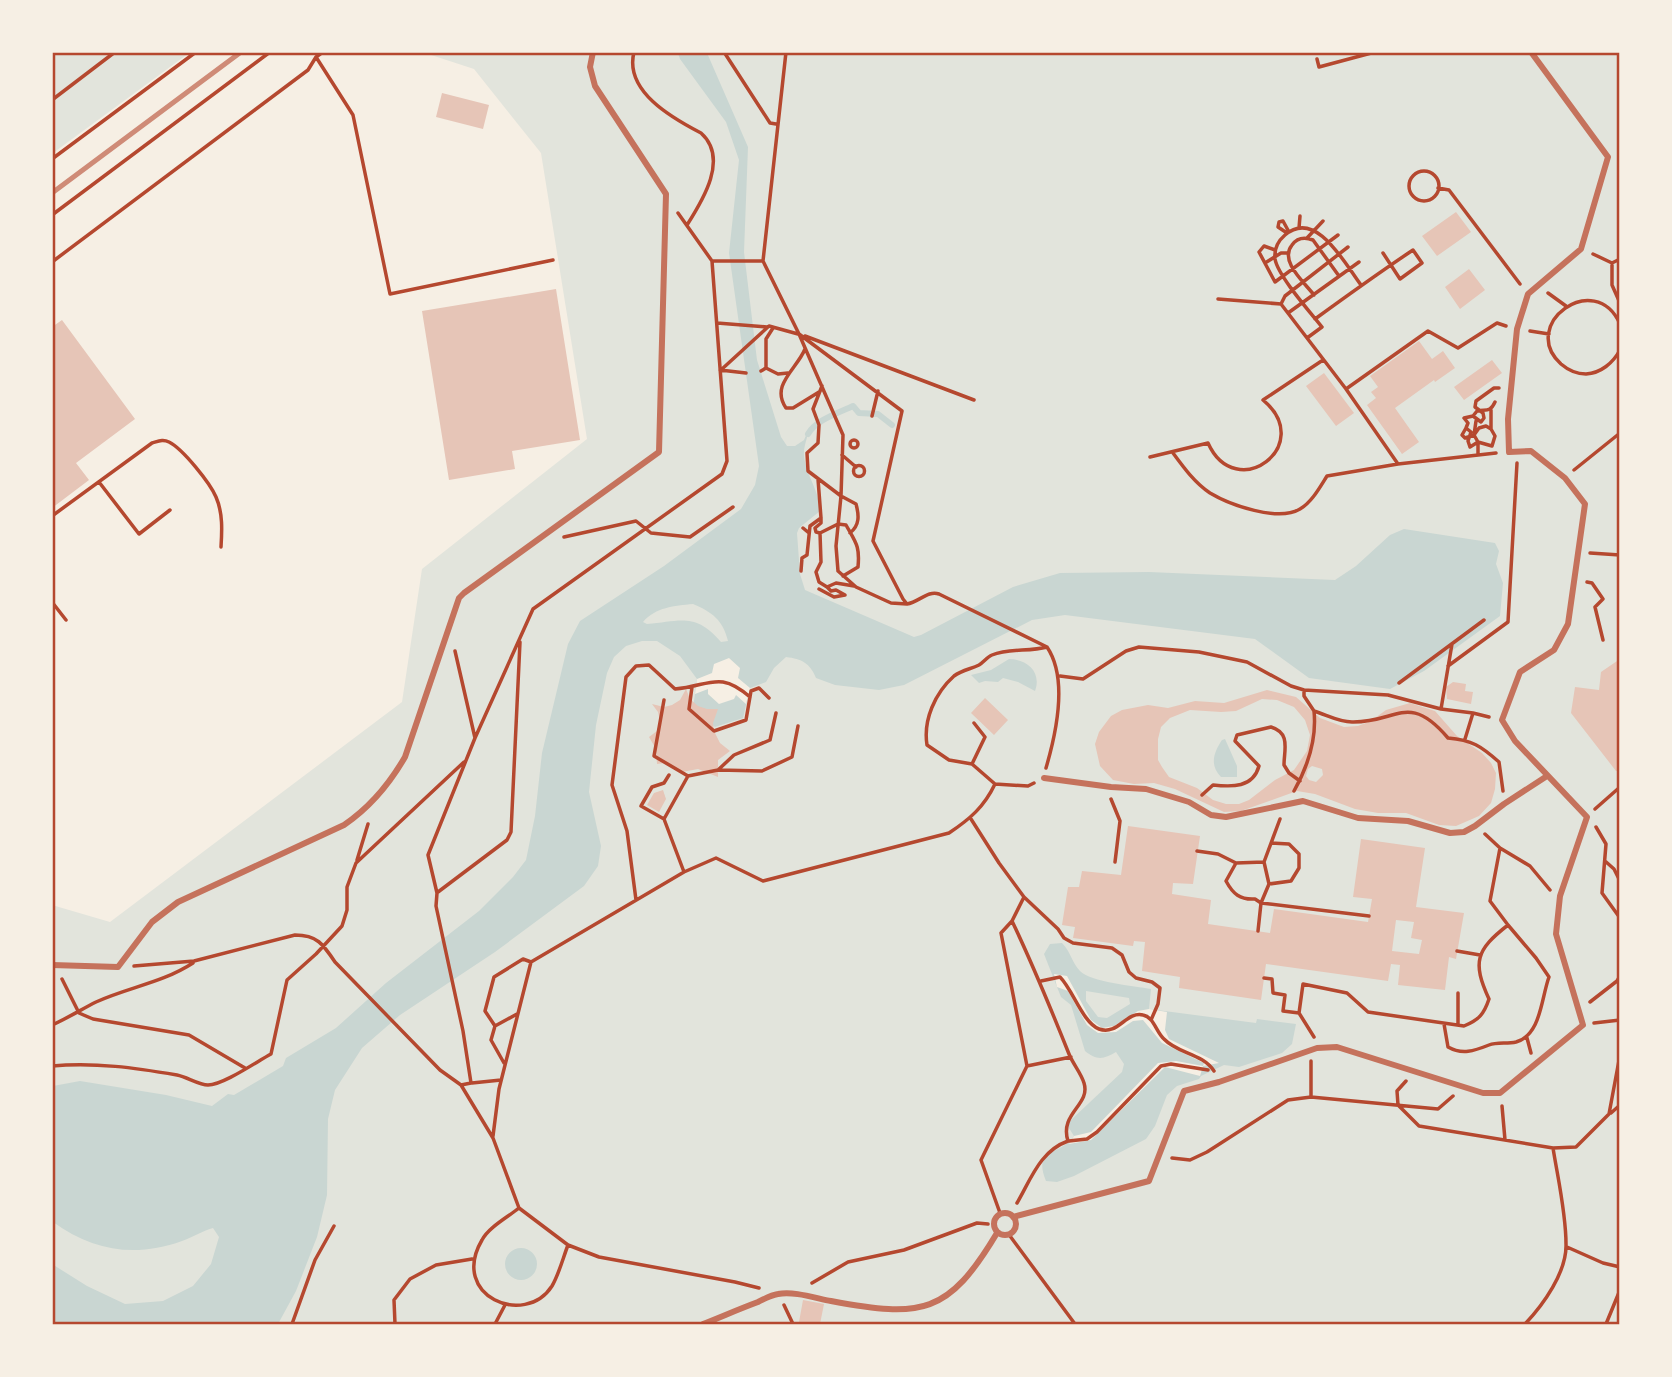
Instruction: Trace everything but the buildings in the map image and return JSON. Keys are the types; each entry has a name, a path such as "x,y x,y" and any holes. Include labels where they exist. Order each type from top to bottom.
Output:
{"street":[{"path":"54,966 118,967 152,922 178,902 344,825 377,795 405,757 459,598 546,531 659,452 666,194 595,86 590,67 593,52"},
{"path":"998,1233 993,1224 1000,1214 1012,1216 1149,1181 1184,1091 1219,1082 1314,1049 1337,1047 1483,1093 1500,1093 1583,1025 1556,934 1560,896 1587,817 1515,741 1502,720 1520,671 1554,650 1567,624 1585,504 1565,478 1531,451 1508,452 1508,419 1517,329 1528,294 1581,249 1608,157 1531,52"},
{"path":"1044,778 1146,789 1195,806 1210,815 1226,817 1303,801 1357,818 1408,821 1450,833 1464,832 1475,826 1548,776"},
{"path":"998,1233 1009,1235 1016,1227 1012,1216"},
{"path":"703,1325 778,1294 796,1294 867,1308 923,1308 946,1297 964,1280 998,1233"}],"path":[{"path":"52,100 115,52"},
{"path":"52,159 197,52"},
{"path":"52,215 270,52"},
{"path":"52,262 308,70 316,57 323,52"},
{"path":"634,52 633,75 650,100 701,133 708,139 712,149 710,181 701,204 687,225"},
{"path":"724,52 770,123 776,124"},
{"path":"786,52 763,261 799,334 843,435 836,558 838,571 856,587"},
{"path":"1317,59 1319,67 1375,52"},
{"path":"316,57 353,115 390,294 553,260"},
{"path":"1424,171 1437,178 1438,188 1430,199 1421,200 1410,192 1409,183 1414,174 1424,171"},
{"path":"1438,188 1449,190 1528,294"},
{"path":"471,1083 428,855 475,738 533,609 722,474 727,461 712,261 666,194"},
{"path":"1299,228 1300,216"},
{"path":"1314,295 1287,258 1294,242 1307,238 1323,221"},
{"path":"1307,338 1322,327 1283,275 1275,259 1275,250 1288,233 1299,228 1315,230 1328,241 1361,285"},
{"path":"1275,250 1264,246 1259,252 1275,282 1338,234"},
{"path":"1307,238 1320,248 1339,276"},
{"path":"1281,304 1285,296 1348,247"},
{"path":"1315,319 1361,285 1391,265 1413,250 1422,263 1401,279 1391,265 1383,253"},
{"path":"1587,252 1612,263"},
{"path":"1265,263 1281,253 1288,253"},
{"path":"1612,263 1619,259"},
{"path":"712,261 763,261"},
{"path":"1289,313 1359,262"},
{"path":"1612,263 1612,285 1619,303"},
{"path":"1536,285 1566,306"},
{"path":"1218,299 1281,304 1346,389 1398,464"},
{"path":"1619,320 1596,302 1576,302 1566,306 1553,320 1549,334 1552,352 1557,360 1564,367 1578,373 1593,373 1603,369 1619,351"},
{"path":"717,323 763,329 771,327 799,334 974,400"},
{"path":"1346,389 1428,331 1458,348 1497,323 1549,334"},
{"path":"766,368 766,339 771,327"},
{"path":"720,370 763,329"},
{"path":"799,334 902,411 873,541 907,604"},
{"path":"805,349 800,362 788,373 780,392 781,401 786,408 793,408 820,392"},
{"path":"835,360 834,351 841,350"},
{"path":"1150,457 1208,443 1220,461 1234,469 1253,469 1265,463 1276,453 1282,433 1279,417 1264,400 1324,360"},
{"path":"761,371 766,368"},
{"path":"766,368 778,374 788,373"},
{"path":"720,370 746,373"},
{"path":"1498,388 1491,409 1485,412 1475,407 1476,401 1498,388 1511,384"},
{"path":"822,386 813,409 818,423 818,443 807,453 808,471 856,504 859,516 855,530 850,533"},
{"path":"872,414 878,391"},
{"path":"1480,410 1484,418 1481,422 1475,418 1464,418 1468,423 1466,428 1478,442 1492,446 1495,436 1491,429 1491,409"},
{"path":"1478,442 1470,447 1475,418 1480,410"},
{"path":"1472,436 1479,428 1486,426 1491,429"},
{"path":"1565,478 1619,433"},
{"path":"52,516 152,443 162,440 179,450 216,498 221,513 221,547"},
{"path":"843,441 850,442"},
{"path":"1478,442 1478,455"},
{"path":"1173,453 1191,476 1209,492 1241,506 1267,513 1286,513 1299,510 1312,498 1327,475 1508,452"},
{"path":"1448,666 1508,622 1517,452"},
{"path":"842,455 856,467"},
{"path":"818,479 821,523 816,532 820,533"},
{"path":"99,482 139,534 170,510"},
{"path":"546,531 559,538 636,521 650,533 690,537 733,507"},
{"path":"801,570 802,558 807,555 810,526 821,518"},
{"path":"820,533 838,524 846,525 856,540 859,551 858,567 843,576"},
{"path":"803,528 809,533"},
{"path":"819,589 834,597 845,595 836,590 831,591 819,582 815,571 821,562 820,533"},
{"path":"1579,552 1619,555"},
{"path":"1574,581 1591,583 1603,599 1595,607 1603,640"},
{"path":"827,587 836,583 856,587 891,603 907,604 934,592 1047,647 1053,655 1059,676 1054,740 1044,778 1028,786 995,784 972,764 949,760 927,745 925,732 937,698 954,676 979,664 990,655 1047,647"},
{"path":"52,602 66,621"},
{"path":"1399,682 1484,620"},
{"path":"449,628 475,738"},
{"path":"437,893 507,840 511,832 520,640"},
{"path":"1441,709 1452,643"},
{"path":"1059,676 1083,679 1126,651 1139,647 1199,652 1247,662 1291,686 1304,690 1388,695 1441,709 1502,720"},
{"path":"636,900 627,831 612,785 626,677 636,667 649,664 675,689 712,680 735,684 749,696"},
{"path":"694,686 689,709 714,731 746,720 751,691 759,688 769,698"},
{"path":"1258,932 1261,903 1269,884 1264,862 1286,805 1300,781 1316,732 1314,711 1304,695 1304,690"},
{"path":"664,700 654,757 688,776 719,770 762,771 792,757 798,726"},
{"path":"1314,711 1353,722 1399,711 1415,712 1436,723 1447,738 1465,739 1479,745 1499,762 1504,804"},
{"path":"719,770 734,755 770,740 776,713"},
{"path":"1465,739 1473,713"},
{"path":"972,764 985,737 974,723"},
{"path":"1195,806 1213,785 1231,787 1254,778 1258,766 1235,741 1237,735 1242,732 1277,728 1284,735 1287,748 1284,765 1289,773 1300,781"},
{"path":"356,863 466,761"},
{"path":"669,775 664,783 652,787 641,806 664,819 684,872"},
{"path":"664,819 688,776"},
{"path":"493,1138 501,1080 531,962 684,872 716,858 763,881 950,833 971,819 989,797 995,784"},
{"path":"1111,787 1111,798 1120,821 1115,862"},
{"path":"1619,787 1587,817 1603,836 1606,844 1602,893 1619,918"},
{"path":"52,1066 124,1066 187,1077 207,1086 228,1080 271,1054 287,980 324,945 346,919 347,887 377,795"},
{"path":"971,819 1024,897 1058,929 1063,938 1073,943 1112,948 1122,956 1129,972 1136,978 1152,982 1160,988 1158,1004 1151,1020"},
{"path":"1475,826 1500,848 1530,866 1549,889 1560,896"},
{"path":"1269,884 1291,881 1299,868 1299,854 1289,844 1271,842"},
{"path":"1444,1023 1448,1047 1459,1053 1493,1043 1513,1043 1527,1038 1539,1017 1549,977 1490,901 1500,848"},
{"path":"1197,850 1218,854 1236,863 1264,862"},
{"path":"1605,861 1614,869 1619,881"},
{"path":"1236,863 1226,881 1232,891 1245,900 1255,899 1261,903 1369,916"},
{"path":"1000,1214 981,1160 1027,1066 1001,933 1012,921 1024,897"},
{"path":"1012,921 1041,981 1070,1057 1084,1084 1085,1096 1066,1123 1065,1131 1069,1141"},
{"path":"1311,1097 1314,1049 1312,1032 1299,1013 1303,984 1347,993 1368,1012 1464,1026 1477,1021 1485,1012 1489,999 1480,978 1480,955 1488,940 1507,925"},
{"path":"118,967 194,961 295,935 309,935 324,945 344,971 440,1070 461,1085 493,1138 519,1208 568,1245 599,1257 735,1282 778,1294 793,1325"},
{"path":"1457,951 1480,955"},
{"path":"495,1026 485,1011 494,977 523,959 531,962"},
{"path":"52,1025 96,1002 175,975 194,961"},
{"path":"54,966 79,1013 93,1019 189,1035 245,1068"},
{"path":"1578,1010 1602,993 1619,976"},
{"path":"1012,1216 1043,1158 1055,1146 1087,1139 1097,1132 1161,1066 1171,1064 1214,1072 1208,1063 1161,1036 1151,1020 1141,1014 1112,1031 1101,1030 1091,1024 1070,987 1060,977 1041,981"},
{"path":"1264,978 1272,979 1273,993 1285,995 1283,1011 1299,1013"},
{"path":"1458,993 1458,1025"},
{"path":"505,1065 491,1040 495,1026 518,1014"},
{"path":"1583,1025 1619,1020"},
{"path":"1609,1114 1619,1055"},
{"path":"1027,1066 1070,1057"},
{"path":"1404,1069 1406,1084 1397,1091 1398,1105 1419,1126 1553,1148 1576,1147 1619,1105"},
{"path":"461,1085 501,1080"},
{"path":"1159,1157 1190,1160 1207,1153 1288,1100 1311,1097 1438,1109 1455,1094 1459,1085"},
{"path":"1500,1093 1504,1140"},
{"path":"1525,1325 1555,1284 1567,1247 1553,1148"},
{"path":"519,1208 483,1237 473,1259 474,1278 487,1296 505,1305 529,1304 551,1287 568,1245"},
{"path":"796,1294 848,1262 904,1250 977,1223 993,1224"},
{"path":"292,1325 315,1260 334,1226"},
{"path":"1009,1235 1074,1325"},
{"path":"1567,1247 1619,1267"},
{"path":"400,1325 394,1300 410,1279 436,1265 473,1259"},
{"path":"1606,1325 1619,1290"},
{"path":"495,1325 505,1305"}],"shaded area":[{"path":"53,53 189,53 53,153"},
{"path":"425,53 1619,53 1619,1324 53,1324 52,905 110,922 402,702 422,569 587,439 541,153 474,69"},
{"path":"678,53 707,53 748,147 744,252 757,360 781,437 787,446 795,446 804,440 809,428 804,456 819,503 820,511 799,528 797,533 800,574 805,590 914,637 1013,587 1060,573 1149,572 1335,580 1356,566 1390,535 1404,529 1495,543 1499,551 1496,564 1503,583 1500,616 1424,671 1390,689 1309,678 1255,639 1065,615 1032,620 904,685 879,690 835,685 816,678 805,663 786,657 774,668 766,682 750,688 743,718 715,727 693,708 697,679 680,656 657,641 642,641 626,646 614,657 607,673 596,725 589,792 601,846 598,866 584,886 495,952 400,1015 362,1048 335,1090 328,1119 327,1195 317,1237 296,1291 278,1324 53,1324 52,1264 87,1286 125,1304 163,1301 193,1286 211,1264 219,1237 213,1228 165,1246 115,1249 83,1240 53,1222 53,1086 80,1081 166,1095 212,1106 228,1094 234,1095 283,1066 286,1058 336,1028 386,983 479,911 526,860 535,816 542,753 568,644 580,621 664,566 741,509 755,485 759,466 729,253 739,160 726,122","holes":["693,604 720,622 728,641 721,642 712,632 695,622 643,622 666,608"]},
{"path":"1009,659 1022,661 1031,668 1036,678 1035,691 1003,678 998,682 979,683 971,675 991,670"},
{"path":"1225,739 1237,766 1237,777 1221,777 1215,768 1215,754"},
{"path":"1062,943 1077,968 1085,975 1103,981 1151,989 1149,1009 1256,1023 1257,1019 1296,1024 1292,1044 1282,1053 1239,1067 1224,1065 1199,1079 1177,1086 1167,1095 1155,1126 1146,1139 1074,1176 1057,1182 1046,1181 1043,1170 1045,1157 1074,1136 1067,1125 1122,1072 1124,1064 1116,1052 1100,1058 1085,1051 1071,1005 1061,997 1044,954 1050,944","holes":["1086,991 1129,998 1130,1004 1107,1018 1098,1017 1086,1001"]},
{"path":"521,1248 532,1253 537,1264 532,1275 521,1280 510,1275 505,1264 510,1253"}],"pier":[{"path":"729,658 740,668 738,678 750,688 746,704 736,695 734,699 719,704 708,694 708,689 695,694 697,679 712,673 714,664"},
{"path":"1054,974 1067,976 1091,1020 1102,1028 1114,1026 1138,1011 1149,1009 1167,1012 1165,1030 1169,1039 1219,1063 1203,1066 1204,1063 1162,1043 1143,1020 1133,1021 1116,1032 1098,1033 1087,1025 1068,991 1057,987"},
{"path":"1176,1061 1203,1066 1200,1076 1165,1067 1091,1140 1069,1144 1074,1136 1091,1132 1158,1063"}],"waterway":[{"path":"808,434 822,421 853,406 859,413 878,414 892,425"}],"railway":[{"path":"52,193 241,52"}]}
